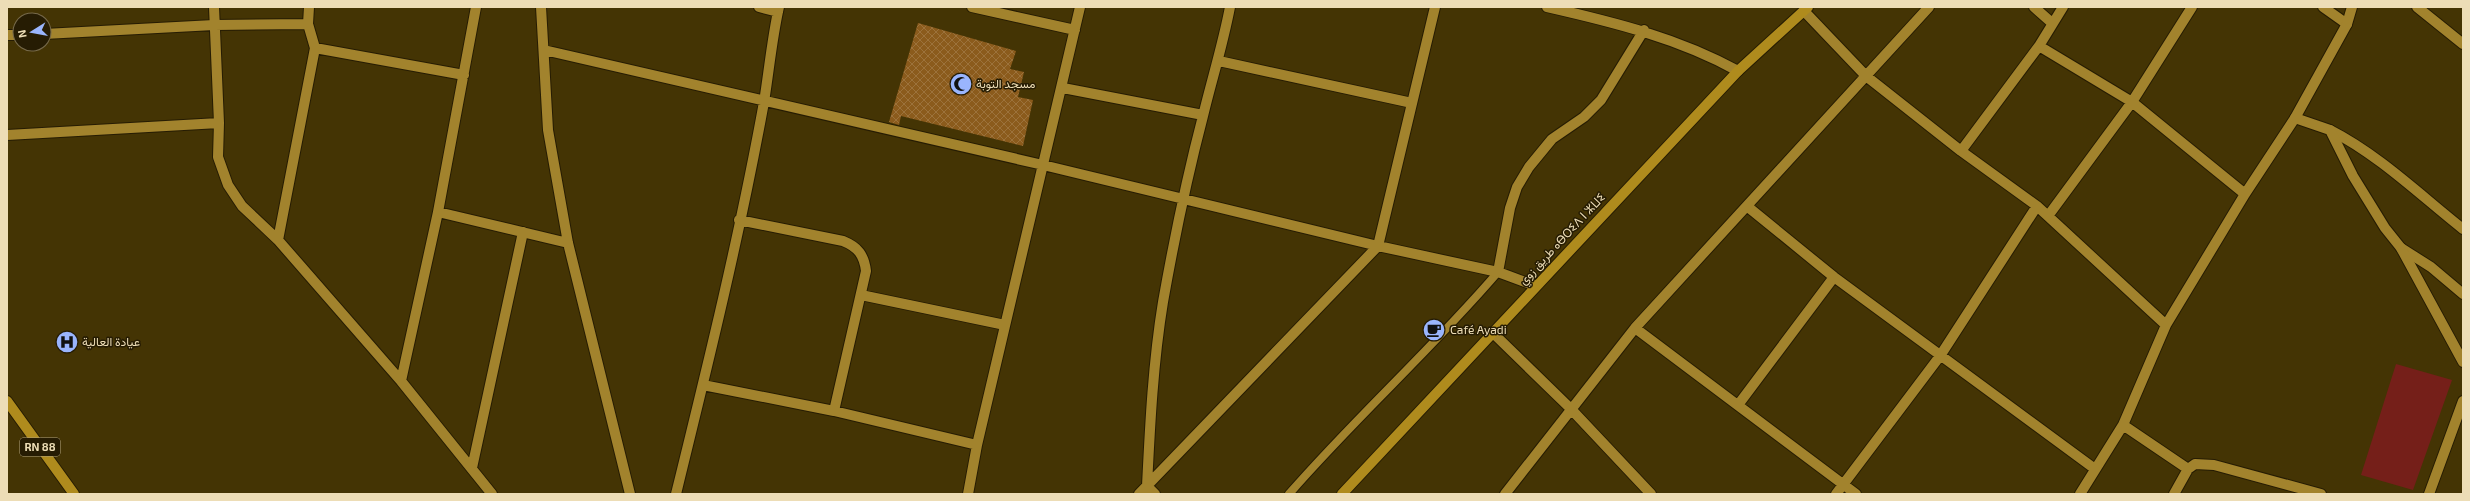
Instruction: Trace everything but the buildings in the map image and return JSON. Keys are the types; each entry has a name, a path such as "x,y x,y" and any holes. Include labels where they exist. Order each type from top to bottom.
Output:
{"main road":[{"name":"طريق زوي ⴰⴱⵔⵉⴷ ⵏ ⵣⵡⵉ","path":"1342,494 1738,71 1806,9"},
{"name":"RN 88","path":"7,401 70,492"}],"street":[{"path":"214,7 219,123 218,157 228,185 242,206 278,240 401,381 492,494"},
{"path":"278,240 315,48 308,24 309,7"},
{"path":"401,381 438,212 476,7"},
{"path":"541,7 548,130 568,243 630,494"},
{"path":"676,494 703,385 764,102 778,9 759,7"},
{"path":"972,7 1075,30"},
{"path":"968,494 977,445 1080,7"},
{"path":"1154,494 1147,486 1151,408 1163,303 1203,115 1219,61 1230,7"},
{"path":"1139,494 1378,246 1435,7"},
{"path":"1547,7 1588,11 1644,30 1712,56 1738,71"},
{"path":"1505,494 1570,408 1635,328 1748,207 1929,7"},
{"path":"2034,7 2052,23"},
{"path":"1961,151 2039,46 2063,7"},
{"path":"2048,216 2132,102 2192,7"},
{"path":"2323,7 2347,24"},
{"path":"2080,494 2123,425 2166,325 2245,194 2295,118 2347,24 2352,7"},
{"path":"2417,7 2463,44"},
{"path":"1806,9 1866,76 1961,151 2037,206 2166,325"},
{"path":"52,34 214,25 308,24"},
{"path":"1498,272 1510,208 1517,187 1529,167 1552,139 1584,117 1601,100 1644,30"},
{"path":"2039,46 2132,102 2245,194"},
{"path":"315,48 464,75"},
{"path":"544,50 1184,199 1378,246 1498,272 1536,286"},
{"path":"1219,61 1412,103"},
{"path":"1062,88 1203,115"},
{"path":"2295,118 2330,130 2351,141 2373,156 2463,229"},
{"path":"7,135 219,123"},
{"path":"2330,130 2353,176 2385,228 2401,248 2463,362"},
{"path":"1836,494 1940,356 2037,206"},
{"path":"1748,207 1834,277 1940,356 2096,468"},
{"path":"438,212 568,243"},
{"path":"739,220 854,245 865,261 866,271 834,411"},
{"path":"472,468 523,232"},
{"path":"2401,248 2431,267 2463,294"},
{"path":"1738,405 1834,277"},
{"path":"861,295 1005,325"},
{"path":"1635,328 1856,494"},
{"path":"1493,332 1570,408 1648,493"},
{"path":"703,385 834,411 977,445"},
{"path":"2429,494 2463,401"},
{"path":"2123,425 2188,469"},
{"path":"2174,494 2188,469 2195,464 2214,465 2321,494"}],"lane":[{"path":"1289,494 1313,467 1457,321 1498,272"}],"shaded area":[{"path":"2396,364 2452,380 2413,490 2361,475"}],"place":[{"name":"مسجد التوبة","path":"961,84"},
{"name":"Café Ayadi","path":"1434,330"},
{"name":"عيادة العالية","path":"67,342"}]}
